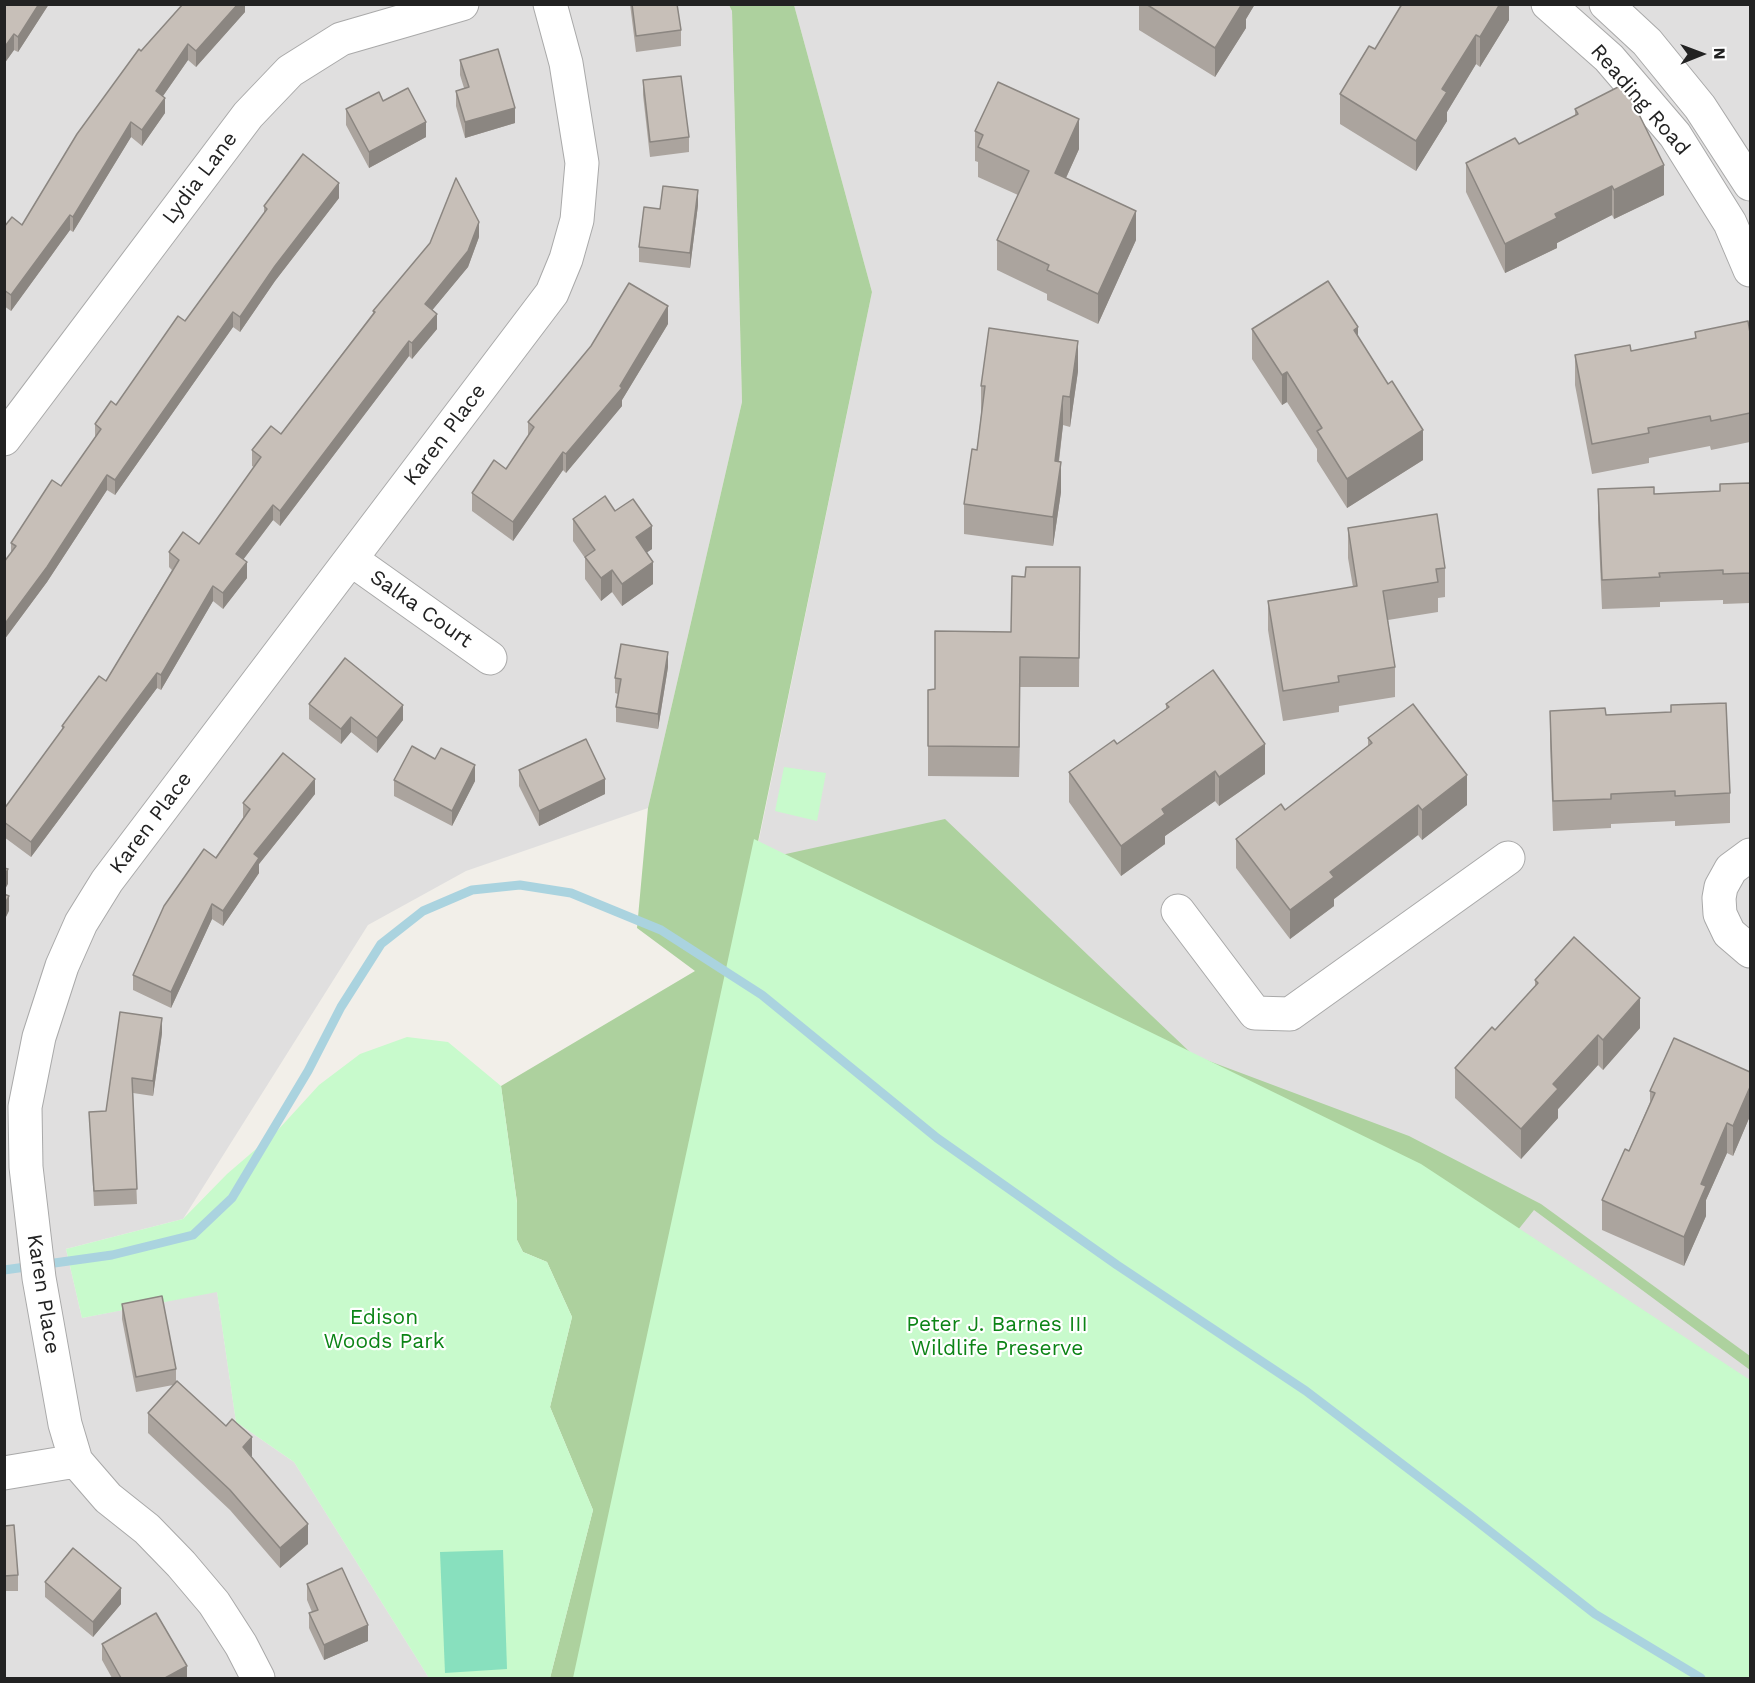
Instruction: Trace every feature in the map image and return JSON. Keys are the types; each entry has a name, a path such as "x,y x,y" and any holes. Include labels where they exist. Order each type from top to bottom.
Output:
{"street":[{"name":"Lydia Lane","path":"4,439 248,115 290,71 341,39 462,4"},
{"name":"Karen Place","path":"258,1678 241,1645 214,1603 182,1563 147,1529 108,1498 75,1461 65,1424 39,1278 26,1167 15,1107 62,966 86,915 107,881 552,293 566,259 577,220 582,163 566,63 550,4"},
{"name":"Reading Road","path":"1548,4 1609,58 1676,135 1730,223 1750,270"},
{"name":"Reading Road","path":"1606,4 1647,42 1700,107 1750,184"},
{"name":"Salka Court","path":"352,560 490,658"},
{"path":"1750,855 1731,869 1721,887 1719,898 1720,914 1729,933 1750,951"},
{"path":"1178,911 1256,1013 1290,1014 1508,858"},
{"path":"4,1473 75,1461"}],"shaded area":[{"path":"5,5 729,5 732,11 742,402 648,808 466,871 368,925 183,1219 66,1249 82,1318 217,1291 236,1422 294,1462 429,1678 5,1678"},
{"path":"794,5 1750,5 1750,1395 755,859 872,292"}],"green space":[{"name":"Peter J. Barnes III Wildlife Preserve","path":"729,5 794,5 872,292 754,861 945,819 1193,1055 1409,1136 1541,1204 1750,1356 1750,1370 1534,1210 1318,1479 1586,1678 550,1678 593,1510 550,1407 572,1317 547,1262 523,1252 517,1240 517,1202 501,1086 695,971 637,928 648,808 742,402 732,11"},
{"path":"784,767 826,773 817,821 775,811"},
{"name":"Peter J. Barnes III Wildlife Preserve","path":"754,839 1421,1164 1750,1380 1750,1678 573,1678"},
{"name":"Edison Woods Park","path":"407,1037 448,1042 501,1086 517,1203 517,1240 523,1252 547,1262 572,1317 550,1407 593,1510 550,1678 429,1678 294,1462 236,1422 217,1292 82,1318 66,1249 183,1219 227,1174 277,1131 319,1085 360,1054"},
{"path":"503,1550 507,1669 445,1673 440,1552"}],"building":[{"path":"4,4 39,4 18,37 14,34 4,48"},
{"path":"183,4 238,4 196,51 188,44 156,91 165,98 142,130 131,122 73,217 70,215 11,295 4,290 4,227 12,217 22,225 77,134 139,49 141,51"},
{"path":"632,4 677,4 681,30 636,36"},
{"path":"1146,4 1242,4 1215,48"},
{"path":"1402,4 1500,4 1480,37 1476,35 1442,89 1447,92 1416,141 1340,94 1369,46 1375,49"},
{"path":"498,49 515,108 465,122 456,91 469,87 460,60"},
{"path":"681,76 689,137 650,142 643,80"},
{"path":"998,82 1079,119 1055,173 1136,211 1098,294 1047,270 1049,265 997,240 1029,171 978,147 983,135 975,131"},
{"path":"1624,84 1664,165 1614,190 1612,186 1555,214 1557,218 1505,244 1466,163 1515,138 1519,144 1578,114 1575,109"},
{"path":"408,88 426,122 369,152 346,109 379,92 383,101"},
{"path":"303,154 339,183 275,266 240,317 233,312 115,480 107,475 47,567 4,625 4,562 16,546 11,543 52,480 61,486 101,429 95,424 111,401 116,405 178,316 185,321 267,209 264,206"},
{"path":"456,178 479,222 468,251 425,304 437,314 412,343 409,341 280,511 273,505 236,554 247,562 223,593 213,586 161,675 157,673 31,842 4,822 4,809 99,676 106,681 179,560 169,552 183,532 199,544 261,457 252,450 271,426 281,434 375,312 373,311 430,243"},
{"path":"663,186 698,190 690,253 639,247 644,207 660,209"},
{"path":"1328,281 1358,327 1354,330 1388,384 1392,381 1423,430 1347,479 1317,431 1322,428 1287,372 1282,375 1252,329"},
{"path":"629,283 668,306 620,386 622,388 566,454 563,452 513,522 472,493 494,460 506,469 534,427 528,422 591,346"},
{"path":"1748,321 1750,413 1711,421 1710,416 1648,428 1649,433 1592,444 1575,355 1630,345 1631,351 1696,338 1695,332"},
{"path":"989,328 1078,341 1070,397 1063,396 1055,461 1061,462 1053,517 964,504 972,449 977,450 985,386 981,386"},
{"path":"1750,483 1750,573 1723,574 1723,570 1659,573 1660,577 1602,580 1598,489 1654,487 1654,494 1720,491 1720,484"},
{"path":"605,496 615,511 633,499 652,526 636,537 653,562 622,584 612,570 601,578 585,557 595,550 573,519"},
{"path":"1437,514 1445,568 1436,569 1438,582 1383,591 1395,667 1338,676 1339,682 1283,691 1268,601 1357,586 1348,528"},
{"path":"1026,567 1080,567 1079,658 1020,657 1019,747 928,746 928,690 935,689 935,631 1011,632 1012,576 1025,577"},
{"path":"621,644 668,652 658,714 616,707 621,679 615,678"},
{"path":"345,658 403,705 377,738 351,717 341,729 309,704"},
{"path":"1213,670 1265,744 1219,777 1215,771 1162,809 1165,814 1121,846 1069,772 1114,740 1117,744 1169,707 1166,704"},
{"path":"1726,703 1730,793 1675,796 1675,791 1611,794 1611,799 1553,801 1550,711 1605,708 1606,715 1671,712 1671,705"},
{"path":"1413,704 1467,775 1422,810 1418,805 1330,872 1334,877 1290,910 1236,839 1281,804 1285,810 1372,743 1368,738"},
{"path":"586,739 605,779 539,811 519,770"},
{"path":"412,746 435,759 441,748 475,765 452,811 394,780"},
{"path":"283,753 315,779 254,854 259,858 223,911 212,904 171,992 133,975 164,906 204,849 216,858 250,809 243,803"},
{"path":"4,894 9,896 4,905"},
{"path":"1574,937 1640,998 1603,1040 1598,1035 1553,1084 1558,1089 1521,1129 1455,1068 1492,1027 1495,1030 1538,983 1535,980"},
{"path":"120,1012 162,1018 153,1081 132,1078 137,1189 94,1191 89,1112 106,1111"},
{"path":"1674,1038 1750,1072 1750,1087 1733,1126 1727,1123 1701,1184 1706,1186 1684,1237 1602,1200 1625,1149 1629,1151 1655,1093 1650,1091"},
{"path":"162,1296 176,1369 136,1377 122,1304"},
{"path":"177,1381 226,1426 232,1419 252,1437 243,1447 308,1524 280,1548 230,1490 148,1413"},
{"path":"14,1525 18,1575 4,1576 4,1526"},
{"path":"73,1548 121,1588 93,1622 45,1582"},
{"path":"342,1568 368,1625 324,1645 309,1613 318,1610 307,1584"},
{"path":"156,1613 187,1666 165,1678 121,1678 102,1644"}],"waterway":[{"path":"4,1270 112,1255 193,1235 232,1198 308,1071 341,1007 381,944 423,911 472,890 520,885 571,893 661,930 762,995 937,1138 1117,1265 1306,1391 1595,1614 1701,1678"}]}
